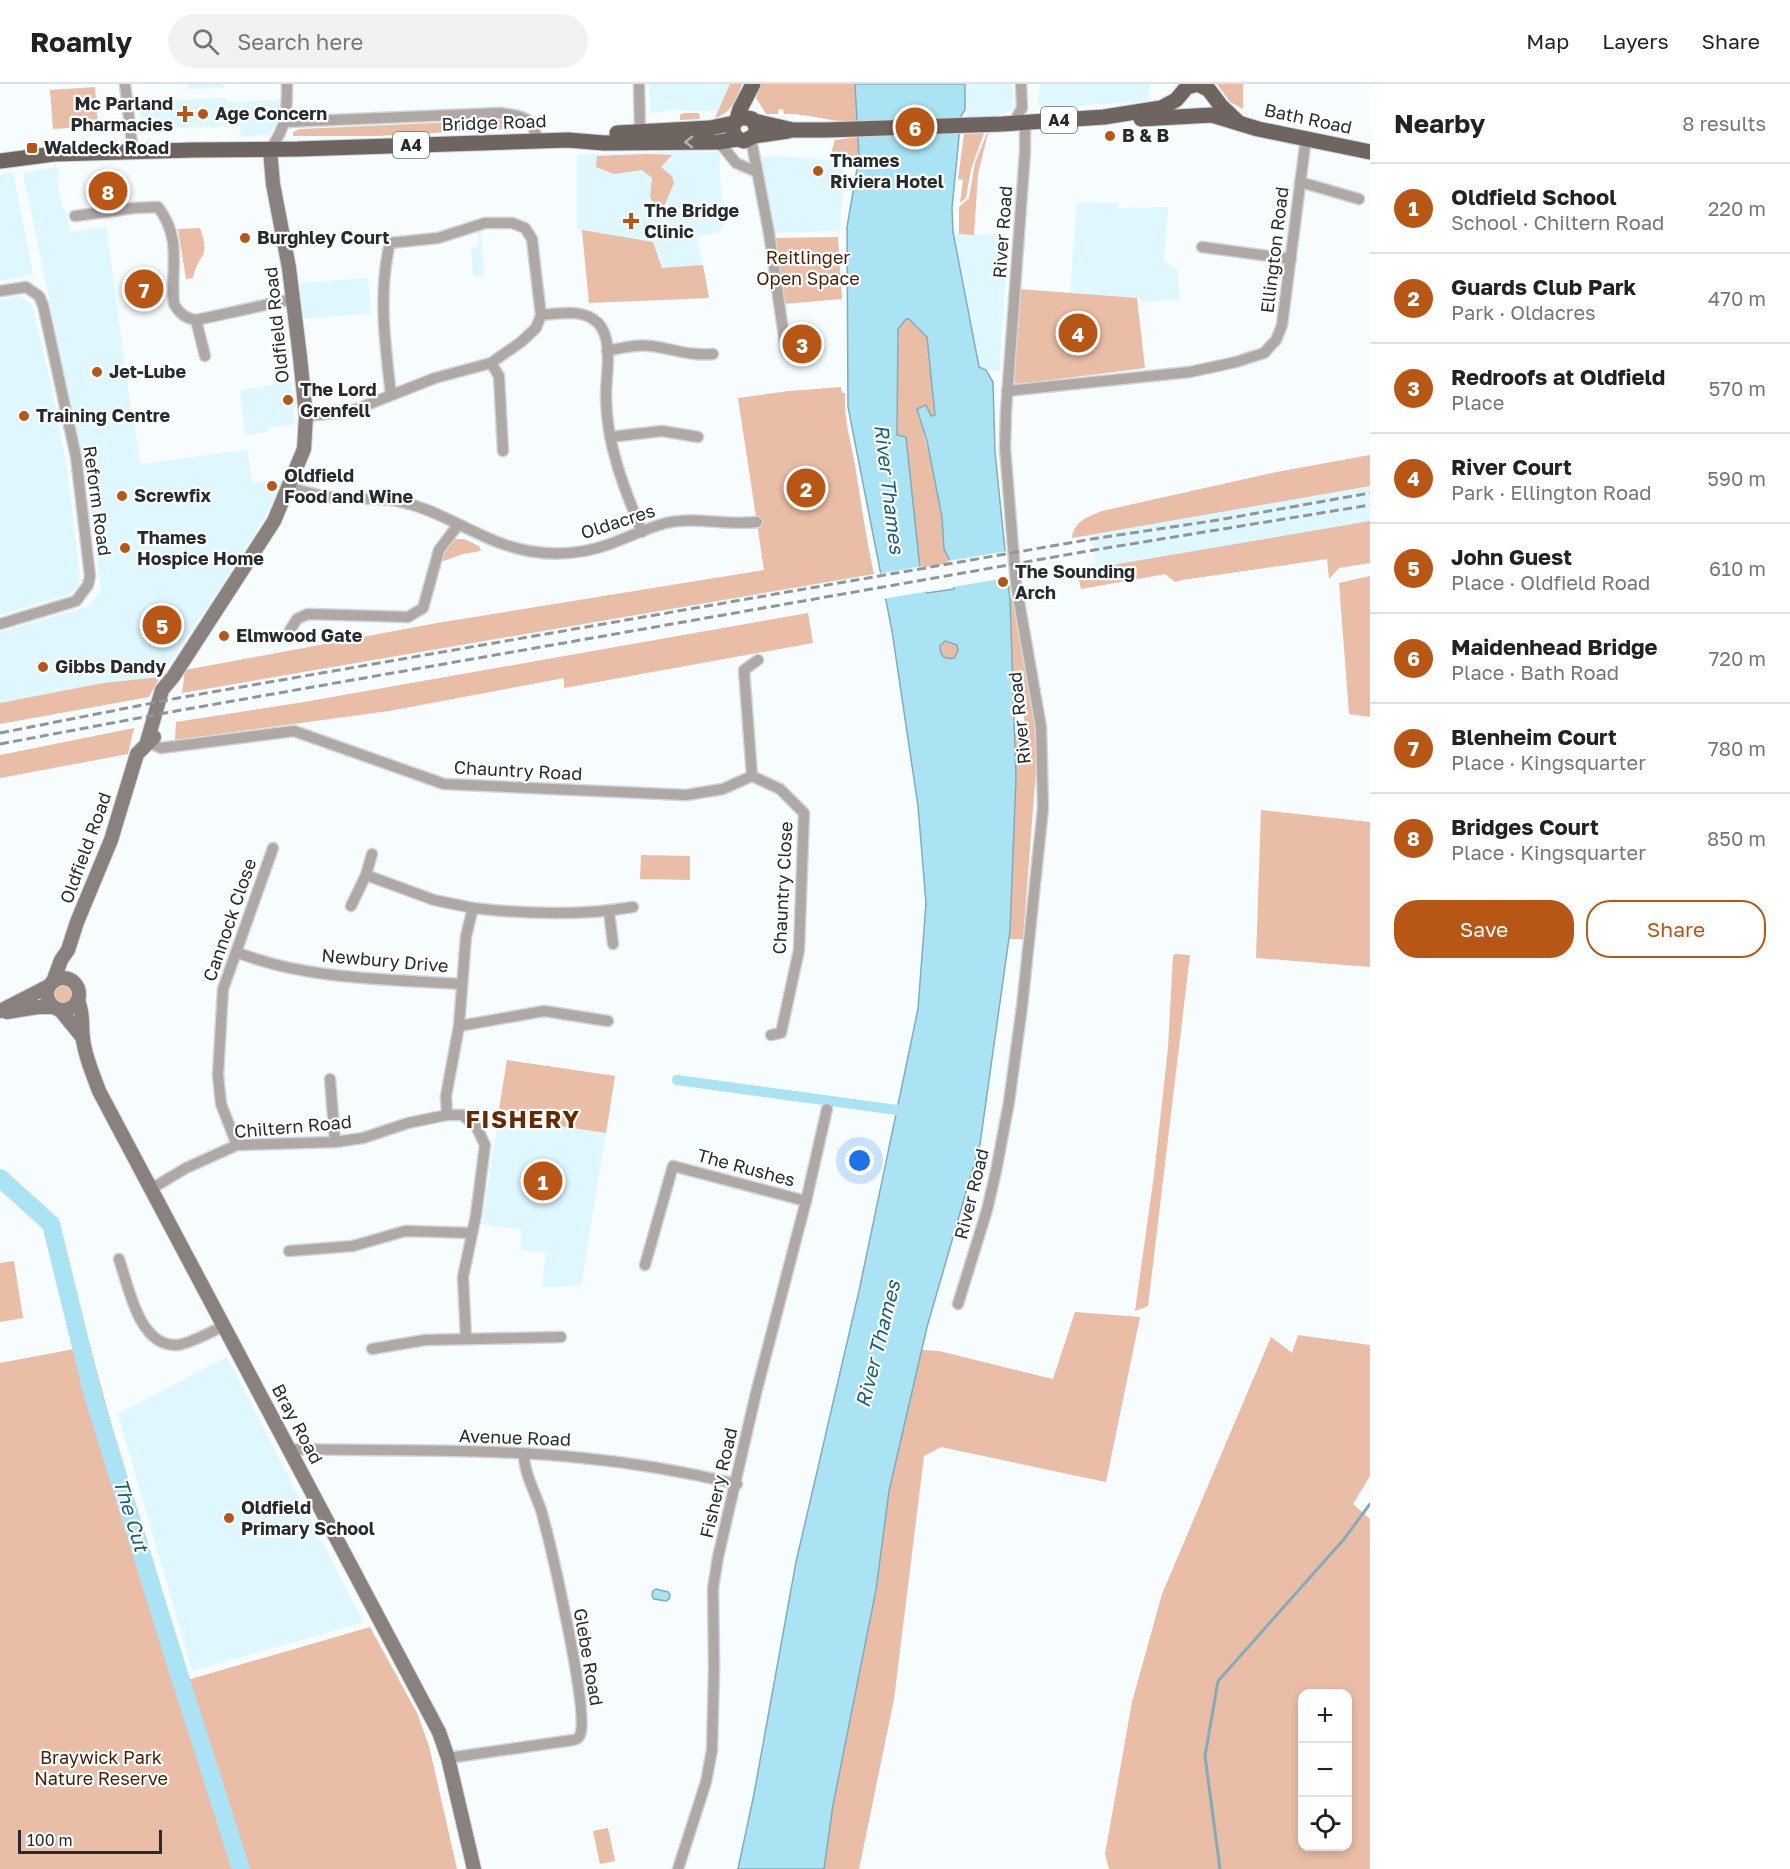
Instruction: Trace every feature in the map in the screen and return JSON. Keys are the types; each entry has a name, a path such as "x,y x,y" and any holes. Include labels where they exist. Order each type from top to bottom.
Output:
{"main road":[{"path":"1198,84 1209,89 1213,101 1211,109 1198,116 1187,113 1182,108 1186,89 1198,84"},
{"name":"Bath Road","path":"746,128 826,130 1013,124 1104,117 1156,109 1170,104 1186,89"},
{"name":"Bath Road","path":"1209,89 1221,106 1239,123"},
{"path":"746,128 750,91"},
{"name":"Bath Road","path":"1104,117 1143,119 1212,116 1370,152"},
{"name":"Bridge Road","path":"0,160 54,154 270,150 537,141 718,142 746,128"},
{"name":"A4","path":"579,140 593,134 746,128"},
{"name":"Oldfield Road","path":"51,984 68,950 77,922 111,840 137,754 147,742 160,733 173,677 274,521 304,449 306,416 293,299 271,175 270,150"},
{"path":"0,1012 38,1007 70,1009 78,1001 79,990 72,981 68,950"},
{"path":"0,1012 63,978 72,981"},
{"path":"51,984 48,999 83,1038"},
{"name":"Bray Road","path":"78,1001 82,1009 83,1038 99,1091 435,1724 448,1758 474,1869"}],"street":[{"path":"124,84 133,152"},
{"path":"270,150 281,134 285,122 287,84"},
{"path":"639,84 640,131"},
{"name":"River Road","path":"958,1304 992,1191 1008,1102 1022,1007 1042,808 1041,727 1016,584 1005,448 1007,391 1025,152 1013,124 1021,111 1021,89"},
{"path":"285,122 500,113 528,119 535,129 537,141"},
{"path":"746,128 771,245 786,351"},
{"name":"Ellington Road","path":"1007,391 1190,372 1264,353 1276,340 1282,325 1306,138"},
{"path":"718,142 736,163 757,172"},
{"path":"1300,182 1359,199"},
{"path":"75,216 158,207 166,218 174,241 174,304 186,318 196,320 293,299"},
{"path":"306,416 349,412 435,378 491,363 521,342 536,328 541,315 532,239 525,228 512,223 485,223 438,238 390,243 384,266 383,310 391,395"},
{"path":"1202,247 1291,260"},
{"name":"Reform Road","path":"0,291 26,287 39,296 43,304 76,457 90,576 88,585 76,601 0,624"},
{"path":"541,315 578,313 598,323 604,333 607,351 606,397 613,456 642,532"},
{"path":"196,320 205,356"},
{"path":"607,351 629,346 651,346 679,353 713,354"},
{"path":"491,363 499,376 503,451"},
{"path":"610,437 662,431 698,437"},
{"name":"Oldacres","path":"289,487 314,495 396,501 428,509 458,525 510,547 554,554 578,552 607,545 666,523 697,520 742,524 757,522"},
{"path":"290,630 297,619 308,614 408,617 423,608 439,550 458,525"},
{"path":"752,776 744,670 758,660"},
{"name":"Chauntry Road","path":"147,742 161,748 294,731 444,784 686,795 723,789 752,776"},
{"name":"Chauntry Close","path":"752,776 780,789 804,813 799,950 781,1033 771,1035"},
{"name":"Cannock Close","path":"237,1145 221,1104 218,1075 223,989 273,848"},
{"path":"351,906 366,875 372,854"},
{"path":"366,875 434,900 473,908 511,912 609,912 633,908"},
{"path":"466,1338 463,1277 485,1145 476,1126 469,1120 462,1115 447,1115 446,1096 459,1026 466,936 473,908"},
{"path":"609,912 613,944"},
{"name":"Newbury Drive","path":"236,952 252,958 329,976 461,984"},
{"path":"459,1026 544,1011 608,1021"},
{"path":"330,1078 335,1142"},
{"name":"Fishery Road","path":"678,1869 706,1782 712,1750 713,1587 718,1557 737,1484 756,1393 806,1201 827,1109"},
{"name":"Chiltern Road","path":"151,1189 186,1168 237,1145 335,1142 363,1138 408,1123 447,1115"},
{"name":"The Rushes","path":"645,1265 673,1166 806,1201"},
{"path":"289,1251 353,1246 405,1231 472,1233"},
{"path":"119,1259 142,1325 156,1340 179,1345 224,1326"},
{"path":"372,1349 425,1340 561,1337"},
{"name":"Avenue Road","path":"290,1449 524,1454 584,1458 659,1468 737,1484"},
{"name":"Glebe Road","path":"448,1758 573,1740 580,1733 579,1691 554,1563 540,1509 526,1470 524,1454"}],"shaded area":[{"path":"188,84 223,84 224,88 188,89"},
{"path":"649,84 744,84 738,100 727,112 671,110 650,113"},
{"path":"965,84 1010,84 1013,89 1014,109 995,117 968,118"},
{"path":"1040,84 1150,84 1148,101 1042,108 1038,104"},
{"path":"226,98 227,102 280,100 278,119 271,134 241,137 240,126 143,129 137,101"},
{"path":"719,152 723,229 720,229 720,232 697,236 709,298 589,303 582,231 577,230 577,155"},
{"path":"761,157 844,161 840,231 771,233"},
{"path":"58,167 59,178 57,179 70,232 106,226 140,464 247,450 252,483 283,479 268,512 160,677 103,683 0,703 0,632 88,607 101,591 87,480 23,173"},
{"path":"13,172 33,274 0,281 0,174"},
{"path":"1118,202 1118,208 1168,207 1164,260 1177,270 1180,299 1142,302 1141,299 1070,293 1077,203"},
{"path":"477,232 481,232 484,276 473,277 471,248 478,247"},
{"path":"954,233 1009,236 999,372 979,368"},
{"path":"368,278 371,313 302,319 300,283"},
{"path":"19,296 32,305 50,381 67,469 80,577 78,585 70,594 0,615 0,300"},
{"path":"291,381 295,425 268,427 268,432 245,435 240,391"},
{"path":"1370,455 1370,542 1081,589 1077,571 1096,562 1092,536 1072,538 1072,533 1080,520 1102,511 1277,472"},
{"path":"507,1060 615,1076 581,1286 542,1287 546,1253 520,1250 522,1230 482,1224"},
{"name":"Oldfield Primary School","path":"227,1357 363,1622 192,1671 118,1414"}],"green space":[{"path":"730,84 742,84 729,109 715,118"},
{"path":"761,84 855,84 857,122 784,114 783,109 778,110 778,114 766,114 756,98"},
{"path":"1217,84 1243,84 1243,109 1230,102"},
{"path":"95,87 98,126 53,129 50,90"},
{"path":"699,113 700,119 680,120 680,115"},
{"path":"519,119 531,128 378,136 293,136 293,132 300,129"},
{"path":"984,133 971,169 966,198 960,203 963,180 958,179 964,134"},
{"path":"987,133 978,174 974,235 959,234 959,207 969,198 975,163"},
{"path":"858,137 859,157 830,157 835,140"},
{"path":"672,155 661,167 672,176 674,183 665,204 658,212 650,197 652,178 642,170 614,174 596,167 597,156"},
{"path":"200,228 204,246 203,255 193,278 186,279 178,229"},
{"path":"582,230 653,242 662,268 703,265 709,298 589,303"},
{"name":"Reitlinger Open Space","path":"838,237 842,299 783,304 772,238"},
{"path":"1019,289 1137,298 1145,368 1015,383 1013,381"},
{"path":"906,319 909,319 927,337 935,415 931,416 926,405 917,409 951,563 920,568 897,435 898,329"},
{"path":"841,387 842,393 845,393 845,412 874,574 182,693 185,670 437,623 764,570 738,398"},
{"path":"1370,455 1370,486 1072,538 1079,524 1102,511 1277,472"},
{"path":"1370,521 1370,563 1339,568 1329,579 1327,559 1175,582 1165,574 1081,589 1077,571"},
{"path":"454,539 464,539 479,546 481,551 463,554 438,563"},
{"path":"1370,576 1370,717 1349,714 1339,583"},
{"path":"1010,597 1015,604 1036,726 1037,757 1023,939 1009,939 1016,777 1015,734 1024,727 1024,708 1013,699"},
{"path":"808,613 813,643 564,688 564,678 389,711 175,740 176,722 304,702"},
{"path":"949,641 955,644 958,650 955,656 949,659 943,656 940,650 943,644"},
{"path":"160,677 149,697 0,724 0,703 103,683"},
{"path":"134,728 128,754 0,778 0,755"},
{"path":"1261,810 1370,822 1370,967 1256,958"},
{"path":"641,855 690,856 690,880 640,879"},
{"path":"1175,954 1190,955 1148,1306 1135,1311 1154,1175 1168,1048 1173,956"},
{"path":"62,985 69,988 72,995 69,1002 62,1005 55,1002 52,995 55,988"},
{"path":"507,1060 615,1076 606,1133 553,1125 554,1118 499,1109"},
{"path":"14,1261 23,1318 0,1322 0,1263"},
{"path":"1075,1312 1140,1317 1106,1482 941,1447 924,1456 894,1699 859,1869 824,1869 833,1805 876,1590 889,1491 922,1350 939,1351 1053,1379"},
{"path":"1298,1335 1370,1345 1370,1476 1353,1504 1370,1519 1370,1869 1109,1869 1105,1854 1132,1702 1162,1594 1271,1337 1292,1353"},
{"name":"Braywick Park Nature Reserve","path":"90,1346 233,1869 0,1869 0,1363"},
{"path":"370,1627 417,1713 429,1746 457,1869 245,1869 184,1681"},
{"path":"608,1828 615,1861 600,1864 593,1831"}],"water":[{"name":"River Thames","path":"855,84 965,84 965,110 961,116 952,208 953,232 979,367 986,370 993,382 995,452 1010,600 1016,777 1010,931 980,1144 927,1327 889,1491 876,1590 833,1805 824,1869 738,1869 796,1562 859,1291 918,1009 926,903 918,806 892,631 848,407 847,227 859,157","holes":["906,319 909,319 927,337 935,415 931,416 926,405 917,409 927,441 942,517 944,549 951,563 954,589 927,593 920,568 906,437 897,435 898,329","945,641 957,645 958,651 954,658 945,658 942,655 940,646"]},
{"path":"656,1589 668,1592 669,1599 666,1601 654,1599 653,1591"}],"pier":[{"path":"1008,551 1011,577 883,599 878,574 923,566 929,590 951,587 947,561"}],"waterway":[{"path":"677,1080 897,1110"},
{"name":"The Cut","path":"0,1178 51,1224 93,1395 241,1869"},
{"path":"1220,1869 1205,1756 1218,1681 1344,1539 1370,1504"}],"railway":[{"path":"0,733 178,698 1370,493"},
{"path":"0,744 1094,550 1370,505"}],"place":[{"name":"Mc Parland Pharmacies","path":"185,114"},
{"name":"Age Concern","path":"203,114"},
{"name":"Maidenhead Bridge","path":"915,127"},
{"name":"B & B","path":"1110,136"},
{"name":"Waldeck Road","path":"32,148"},
{"name":"Thames Riviera Hotel","path":"818,171"},
{"name":"Bridges Court","path":"108,191"},
{"name":"The Bridge Clinic","path":"631,221"},
{"name":"Burghley Court","path":"245,238"},
{"name":"Blenheim Court","path":"144,289"},
{"name":"River Court","path":"1078,333"},
{"name":"Redroofs at Oldfield","path":"802,344"},
{"name":"Jet-Lube","path":"97,372"},
{"name":"The Lord Grenfell","path":"288,400"},
{"name":"Training Centre","path":"24,416"},
{"name":"Oldfield Food and Wine","path":"272,486"},
{"name":"Guards Club Park","path":"806,488"},
{"name":"Screwfix","path":"122,496"},
{"name":"Thames Hospice Home","path":"125,548"},
{"name":"The Sounding Arch","path":"1003,582"},
{"name":"John Guest","path":"162,625"},
{"name":"Elmwood Gate","path":"224,636"},
{"name":"Gibbs Dandy","path":"43,667"},
{"name":"Oldfield School","path":"543,1181"},
{"name":"Oldfield Primary School","path":"229,1518"}],"district":[{"name":"FISHERY","path":"523,1120"}]}
